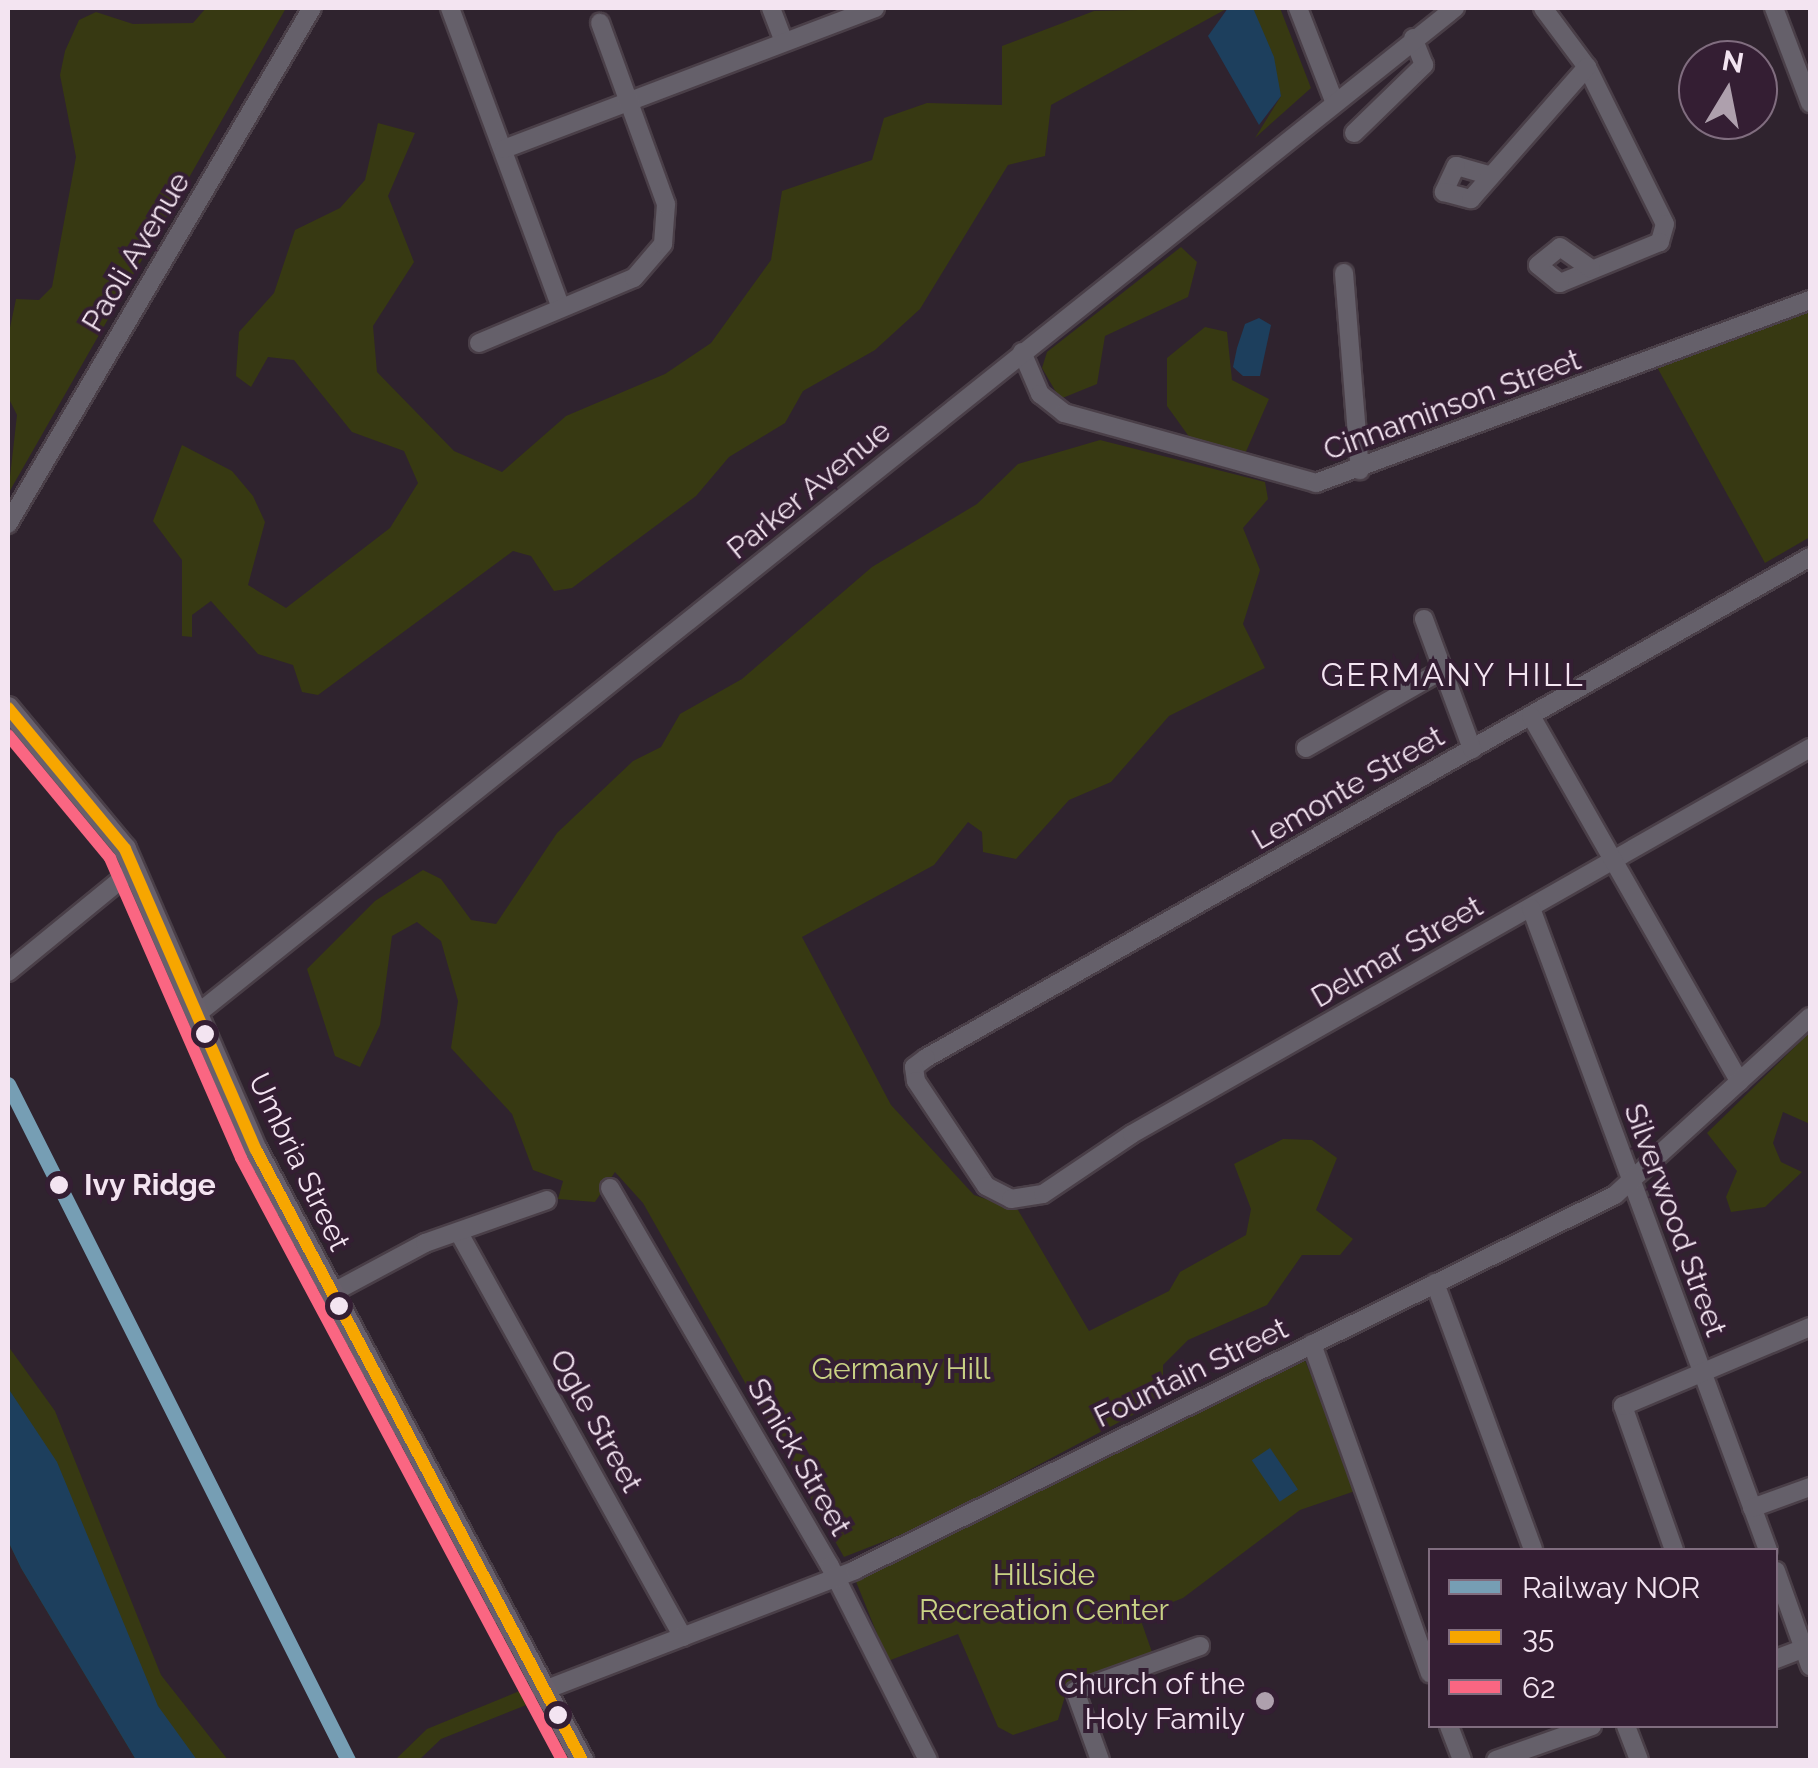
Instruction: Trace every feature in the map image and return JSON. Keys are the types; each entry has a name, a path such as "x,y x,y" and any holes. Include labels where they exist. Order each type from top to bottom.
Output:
{"main road":[{"name":"Umbria Street","path":"8,708 134,869 197,1014 330,1294 582,1760"}],"street":[{"name":"Paoli Avenue","path":"8,524 312,8"},
{"path":"450,8 560,305"},
{"path":"771,8 784,42"},
{"path":"504,149 875,8"},
{"path":"1298,8 1334,101"},
{"name":"Parker Avenue","path":"197,1014 1334,101 1456,8"},
{"path":"1543,8 1587,66 1666,228 1660,242 1591,269"},
{"path":"1774,8 1810,103"},
{"path":"479,344 560,305 634,278 663,244 666,204 600,23"},
{"path":"1354,133 1424,65 1413,38"},
{"path":"1488,175 1587,66"},
{"path":"1344,273 1354,316 1360,470"},
{"name":"Cinnaminson Street","path":"1022,352 1040,394 1064,413 1305,482 1360,470 1810,300"},
{"name":"Lemonte Street","path":"1011,1198 969,1166 914,1066 1810,557"},
{"path":"1424,619 1472,749"},
{"path":"1306,748 1443,670"},
{"path":"1531,716 1740,1082"},
{"name":"Delmar Street","path":"1011,1198 1054,1188 1132,1134 1810,748"},
{"path":"8,972 134,869"},
{"name":"Silverwood Street","path":"1531,908 1767,1548"},
{"name":"Fountain Street","path":"542,1691 836,1577 1435,1283 1632,1181 1810,1018"},
{"name":"Smick Street","path":"610,1188 836,1577 928,1760"},
{"path":"330,1294 377,1266 547,1200"},
{"name":"Ogle Street","path":"460,1233 683,1636"},
{"path":"1435,1283 1531,1548"},
{"path":"1673,1548 1622,1406 1810,1327"},
{"path":"1312,1344 1428,1668"},
{"path":"1752,1508 1810,1486"},
{"path":"1778,1576 1808,1653 1778,1659"},
{"path":"1100,1760 1076,1691 1200,1646"},
{"path":"1450,1728 1462,1760"},
{"path":"1496,1760 1586,1728"},
{"path":"1627,1728 1638,1760"}],"green space":[{"path":"206,8 286,8 8,494 17,415 8,397 8,337 16,299 39,300 52,287 76,157 60,75 65,51 79,20 96,12 133,24 193,23"},
{"path":"1228,8 1051,105 1045,156 1008,165 920,309 875,350 803,391 785,423 729,457 696,496 572,588 554,591 531,556 513,551 318,695 302,692 293,665 258,654 211,601 192,615 192,637 182,636 182,560 153,521 182,445 232,471 253,496 265,522 248,585 286,608 390,528 418,483 404,451 352,432 294,360 268,357 251,387 236,376 239,332 274,293 295,230 340,208 365,180 378,123 415,133 388,196 414,262 373,326 377,372 454,451 502,472 566,416 665,374 711,343 771,260 782,191 872,160 884,118 927,103 1002,105 1002,46 1094,11"},
{"path":"1253,8 1280,8 1311,88 1255,138 1281,96"},
{"path":"1181,247 1197,262 1188,297 1105,336 1097,384 1060,399 1042,368 1047,352"},
{"path":"1810,309 1810,537 1765,563 1657,367"},
{"path":"1205,327 1227,332 1232,380 1269,399 1245,454 1190,438 1167,406 1167,358"},
{"name":"Germany Hill","path":"1100,440 1265,482 1268,499 1243,528 1260,570 1243,624 1265,668 1169,716 1111,782 1069,800 1016,859 983,852 982,832 968,822 934,865 802,937 891,1105 974,1195 1018,1210 1089,1331 1169,1291 1180,1272 1246,1235 1251,1209 1234,1164 1283,1139 1312,1140 1337,1158 1316,1210 1353,1239 1340,1255 1302,1255 1267,1305 1188,1340 1163,1365 1163,1390 1144,1409 923,1526 844,1557 643,1203 615,1172 595,1202 558,1199 563,1181 533,1170 512,1114 451,1048 458,1001 441,941 417,922 392,936 380,1025 360,1067 335,1056 307,969 375,901 423,870 441,879 471,920 496,924 557,833 633,761 661,747 680,714 742,679 872,567 977,504 1018,464"},
{"path":"1810,1032 1810,1124 1783,1112 1773,1143 1781,1162 1802,1172 1765,1207 1731,1212 1726,1197 1737,1171 1707,1133"},
{"path":"8,1346 55,1411 161,1675 228,1760 136,1760 21,1568 8,1541"},
{"name":"Hillside Recreation Center","path":"1304,1358 1358,1490 1300,1510 1183,1598 1139,1615 1153,1655 1068,1686 1058,1720 1013,1735 998,1727 958,1634 888,1661 855,1579"},
{"path":"522,1690 529,1704 441,1739 419,1760 395,1760 427,1729"}],"water":[{"path":"1228,8 1253,8 1274,57 1281,96 1259,125 1208,36"},
{"path":"1259,318 1271,325 1260,376 1243,376 1233,367 1237,348 1245,324"},
{"path":"8,1388 57,1462 158,1706 197,1760 136,1760 21,1568 8,1541"},
{"path":"1270,1448 1298,1489 1280,1502 1252,1460"}],"rail line":[{"name":"NOR","path":"8,1084 348,1760"}],"transit line":[{"name":"35","path":"8,708 125,849 256,1150 582,1760"},
{"name":"62","path":"8,735 110,858 241,1158 562,1760"}],"place":[{"name":"Ivy Ridge","path":"59,1185"},
{"name":"Church of the Holy Family","path":"1265,1701"}],"district":[{"name":"GERMANY HILL","path":"1453,675"}]}
